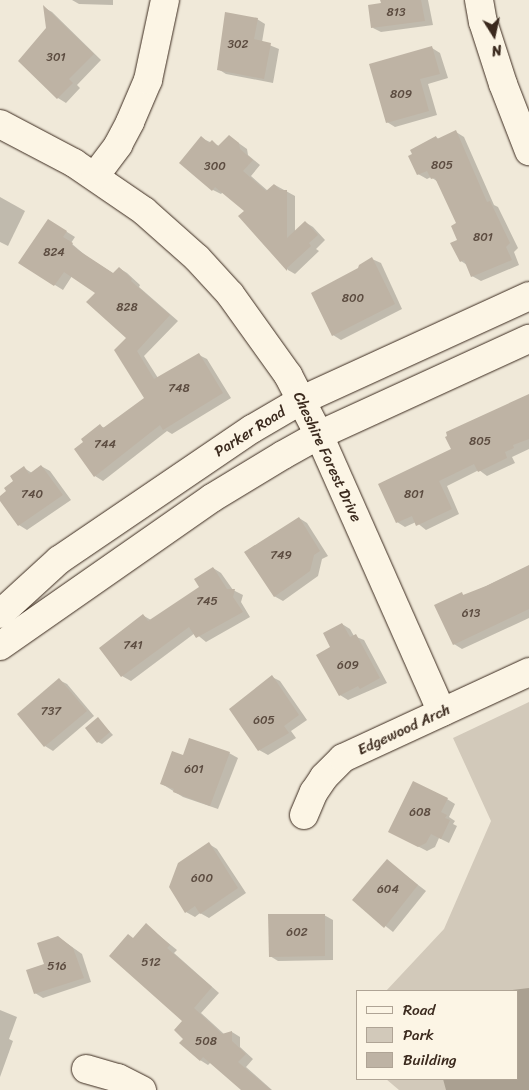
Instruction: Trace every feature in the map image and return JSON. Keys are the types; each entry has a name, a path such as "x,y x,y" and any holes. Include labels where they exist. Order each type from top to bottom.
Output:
{"street":[{"path":"95,176 118,145 148,80 166,0"},
{"path":"479,0 503,84 529,151"},
{"name":"Cheshire Forest Drive","path":"0,124 38,142 95,176 144,211 198,258 230,294 288,375 319,435 442,712"},
{"name":"Parker Road","path":"0,614 59,560 252,429 300,401 529,296"},
{"path":"0,646 212,498 319,435 529,339"},
{"name":"Edgewood Arch","path":"304,815 314,792 324,777 343,758 529,672"},
{"path":"86,1069 118,1078 142,1090"}],"green space":[{"path":"529,702 529,1090 399,1090 387,1080 519,1080 519,990 387,990 444,929 491,821 453,738"}],"shaded area":[{"path":"529,988 529,1090 446,1090 443,1080 519,1080 519,990 512,990"}],"building":[{"path":"380,0 421,0 425,21 371,28 368,5 381,3"},
{"path":"43,5 94,54 69,79 73,83 57,99 18,61 46,28"},
{"path":"225,12 258,18 254,39 271,43 264,79 217,70"},
{"path":"432,46 440,74 420,79 429,111 386,123 369,64"},
{"path":"456,130 487,202 490,201 510,243 506,247 512,260 471,277 464,260 460,262 450,243 457,240 451,226 456,223 435,178 431,179 427,171 417,175 408,156 412,154 410,150 436,136 437,139"},
{"path":"229,135 239,143 240,149 253,160 243,171 266,191 274,184 280,190 287,190 287,238 305,221 318,235 309,243 311,246 287,268 287,271 238,216 244,211 215,187 212,191 179,163 201,136 209,143 212,140 218,146"},
{"path":"48,219 67,231 63,237 73,243 72,245 78,250 113,273 119,267 132,279 131,281 170,315 137,351 154,379 199,353 223,393 163,430 160,425 94,477 74,449 83,442 81,439 100,424 103,428 144,398 114,350 126,338 86,302 95,293 64,272 54,286 18,263"},
{"path":"372,257 395,304 332,336 311,293 358,268 359,265"},
{"path":"529,394 529,439 513,445 514,448 505,452 507,458 478,472 474,464 439,481 452,509 416,526 412,516 396,523 378,484 451,449 445,437 447,436 446,432"},
{"path":"41,465 63,495 18,526 0,501 0,496 6,491 4,488 13,481 10,476 24,466 29,474"},
{"path":"299,517 320,551 314,555 310,571 274,597 244,552"},
{"path":"529,565 529,609 453,645 434,605 462,592 463,595 486,586"},
{"path":"213,567 227,589 235,589 233,597 243,612 196,638 189,627 121,677 99,648 143,614 148,621 199,587 194,579"},
{"path":"342,623 350,637 356,634 380,678 360,689 358,686 339,696 316,655 330,647 323,633"},
{"path":"272,675 299,715 284,726 289,733 258,751 229,709"},
{"path":"59,678 87,711 44,747 17,714"},
{"path":"98,717 110,732 97,743 85,728"},
{"path":"189,738 230,752 210,806 173,792 174,789 160,784 172,751 183,755"},
{"path":"413,781 448,798 441,812 447,815 445,818 450,820 441,839 431,834 426,843 418,847 388,832"},
{"path":"209,842 238,888 200,914 195,906 185,913 169,887 178,863"},
{"path":"387,859 418,885 384,928 352,900"},
{"path":"268,914 325,914 325,956 269,957"},
{"path":"146,923 170,945 167,948 212,987 194,1008 222,1034 232,1031 232,1041 246,1054 238,1062 271,1090 241,1090 203,1057 200,1061 179,1043 183,1039 174,1030 182,1021 109,956 128,934 133,938"},
{"path":"58,936 73,948 84,978 34,994 26,970 44,964 37,943"}]}
